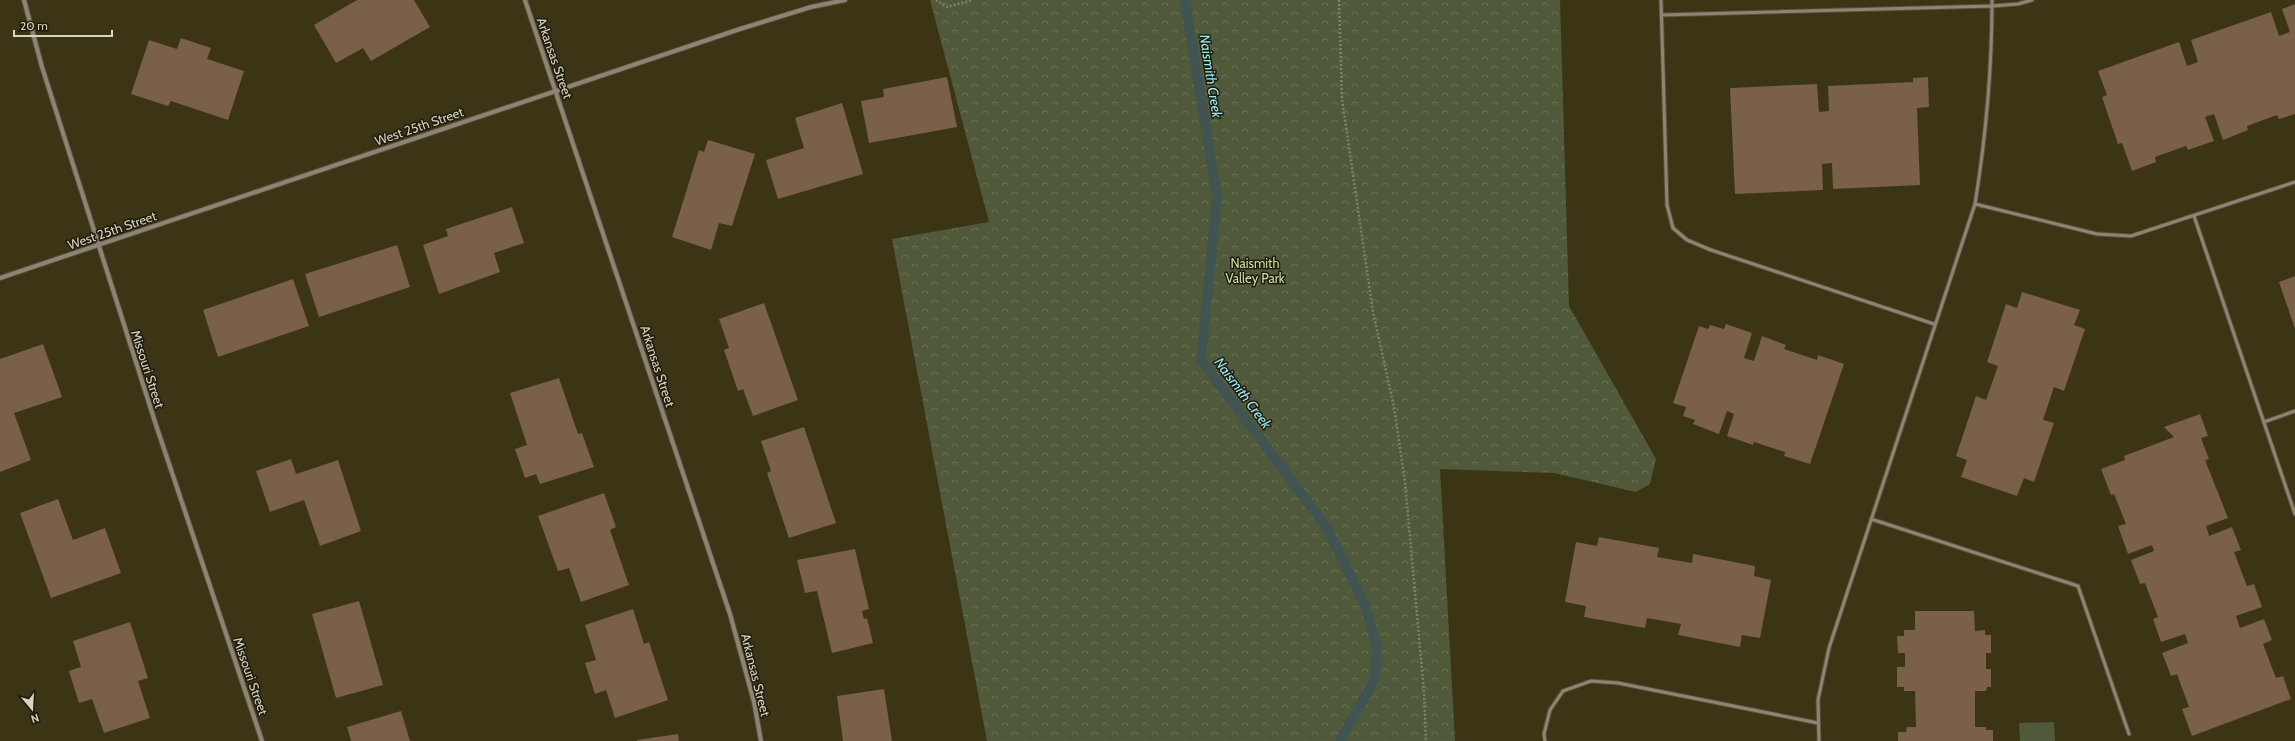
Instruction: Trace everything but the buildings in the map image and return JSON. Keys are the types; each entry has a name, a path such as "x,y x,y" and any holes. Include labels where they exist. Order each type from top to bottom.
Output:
{"street":[{"name":"Missouri Street","path":"24,0 42,67 98,245 156,425 262,741"},
{"name":"Arkansas Street","path":"525,0 730,614 754,702 760,741"},
{"name":"West 25th Street","path":"0,278 555,91 811,7 846,0"}],"lane":[{"path":"1661,0 1667,205 1673,228 1687,240 1711,250 1934,324"},
{"path":"1819,741 1818,700 1828,648 1934,324 1975,204 1985,138 1992,42 1992,0"},
{"path":"1662,15 1992,6 2018,4 2032,0"},
{"path":"1975,204 2097,234 2131,236 2295,182"},
{"path":"2194,216 2295,514"},
{"path":"2264,422 2295,411"},
{"path":"1871,520 2078,586 2129,734"},
{"path":"1545,741 1544,734 1550,710 1563,691 1591,681 1618,683 1818,723"}],"path":[{"path":"936,0 947,7 972,0"},
{"path":"1339,0 1342,99 1373,312 1394,407 1405,482 1424,692 1426,741"}],"green space":[{"name":"Naismith Valley Park","path":"930,0 1560,0 1569,306 1656,459 1650,484 1636,492 1554,473 1440,469 1455,741 987,741 892,239 989,222"},
{"path":"2054,722 2055,741 2020,741 2019,723"}],"waterway":[{"name":"Naismith Creek","path":"1185,0 1217,197 1201,360 1327,528 1365,605 1377,647 1375,678 1340,741"}]}
